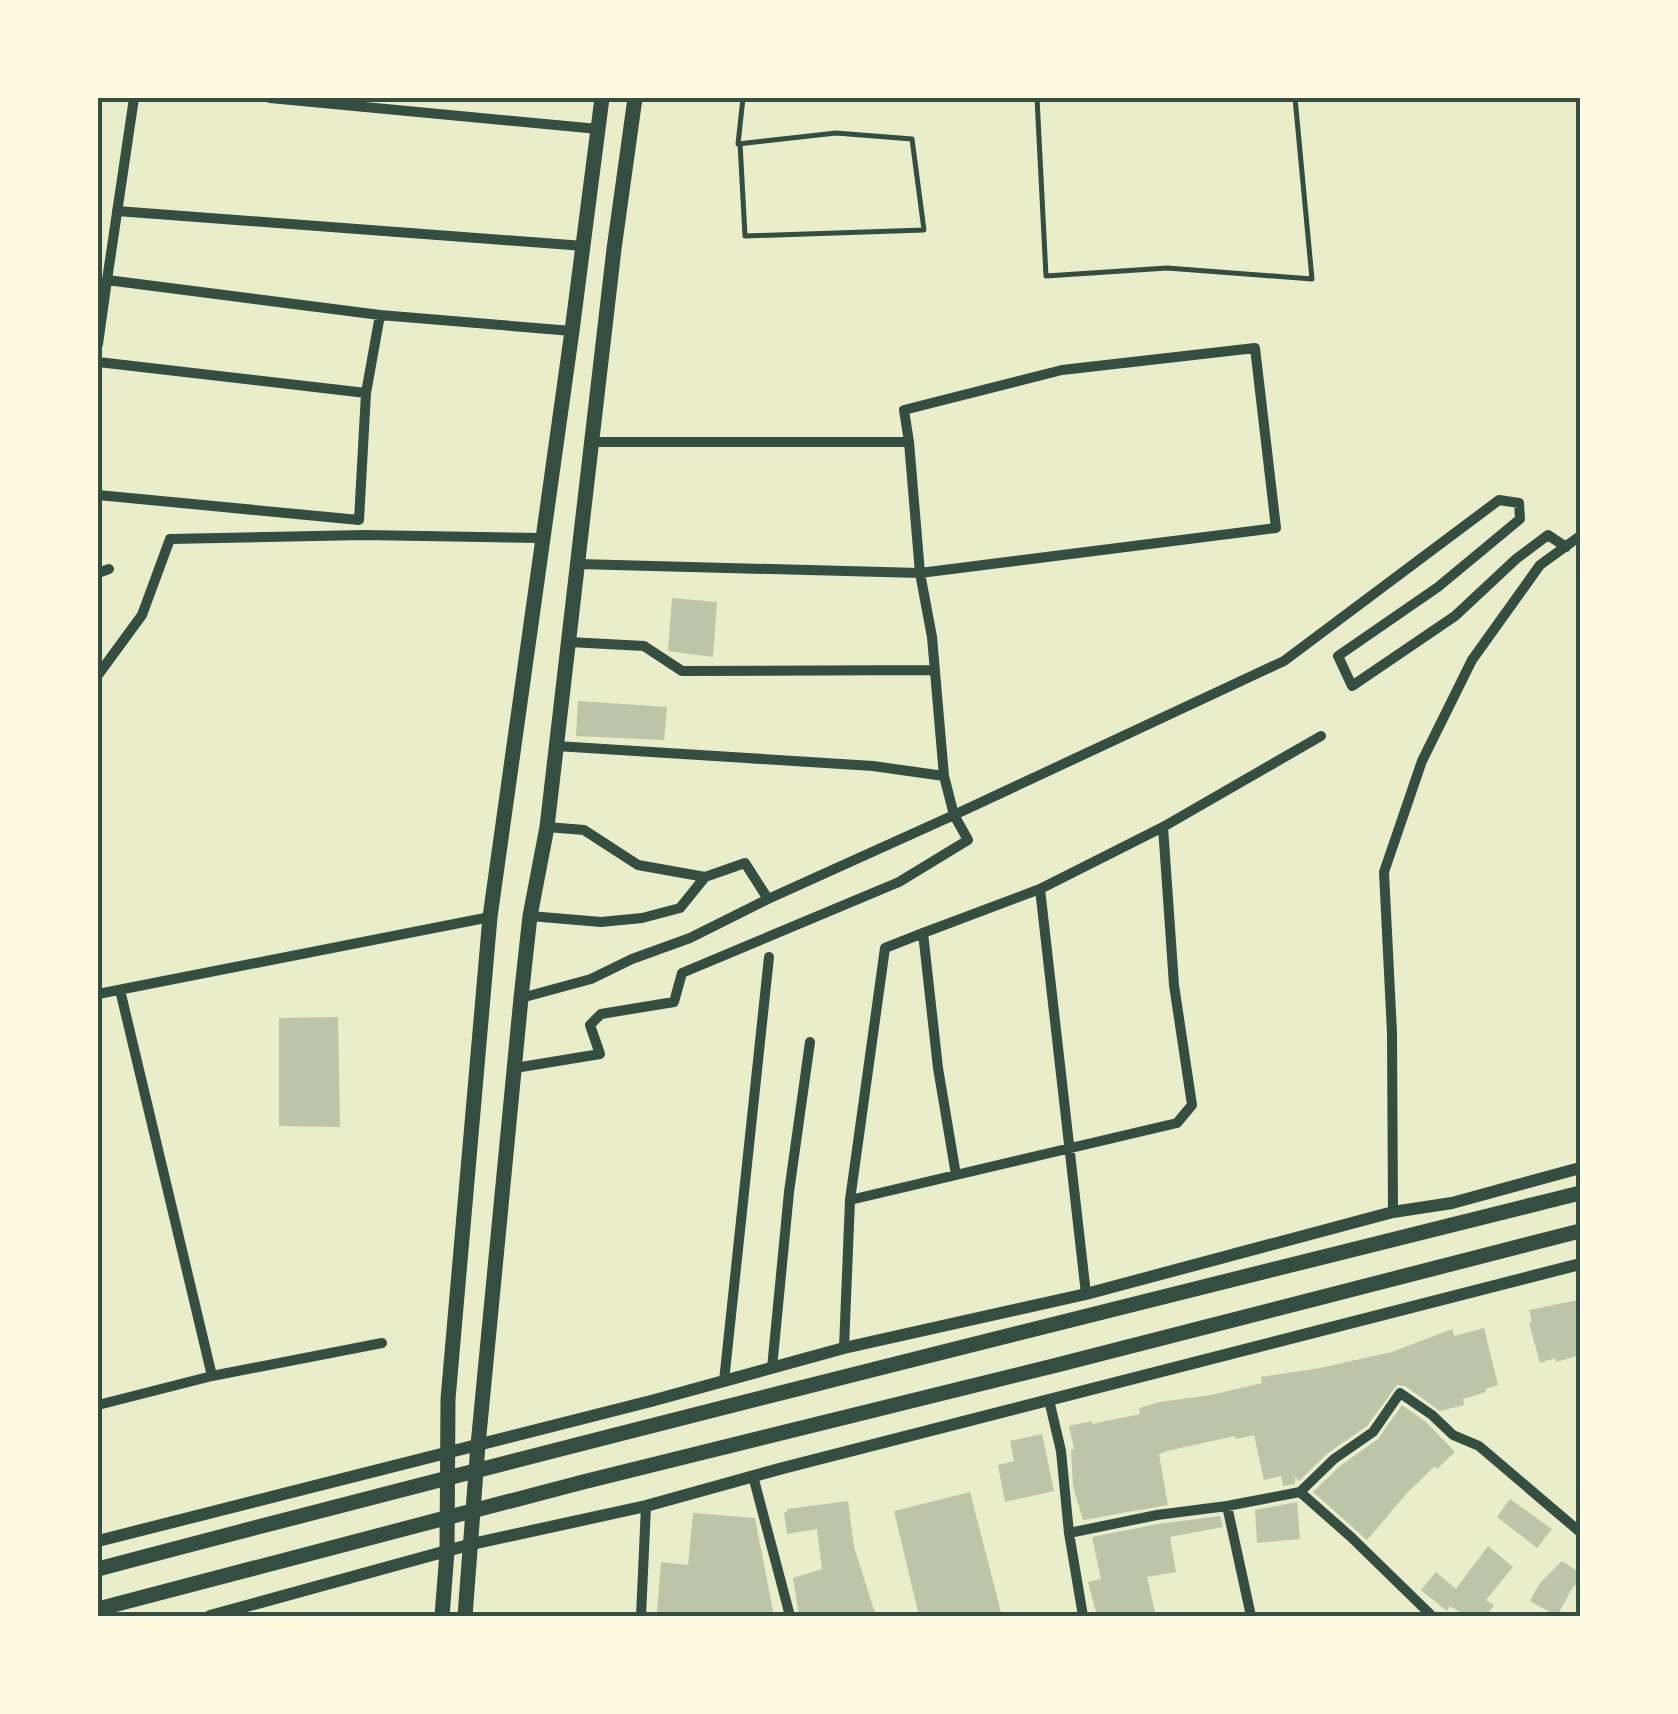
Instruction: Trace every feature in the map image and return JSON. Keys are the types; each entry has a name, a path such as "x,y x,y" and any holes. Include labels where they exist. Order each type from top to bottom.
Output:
{"main road":[{"path":"442,1616 447,1552 448,1399 490,917 602,98"},
{"path":"465,1616 530,916 547,827 635,98"},
{"path":"598,129 630,133"},
{"path":"98,1569 583,1443 1580,1194"},
{"path":"98,1609 583,1482 1580,1231"}],"street":[{"path":"98,344 134,98"},
{"path":"270,98 598,129"},
{"path":"117,212 584,246"},
{"path":"106,280 380,315 572,330"},
{"path":"98,495 359,520 366,392 380,315"},
{"path":"515,1068 600,1054 590,1025 601,1014 674,1002 682,973 899,882 968,840 954,814 944,776 936,670 920,574 904,410 1062,370 1255,348 1276,528 920,574 578,564"},
{"path":"98,362 366,392"},
{"path":"592,442 909,442"},
{"path":"521,998 591,978 690,938 1284,661 1499,500 1518,503 1520,519 1438,587 1338,656 1352,686 1455,616 1516,559 1548,536 1566,547"},
{"path":"98,675 142,615 170,539 364,534 542,538"},
{"path":"1392,1212 1392,1032 1384,872 1422,761 1472,660 1540,565 1580,536"},
{"path":"569,642 644,646 682,670 936,670"},
{"path":"844,1348 850,1200 885,948 1040,889 1163,826 1321,736"},
{"path":"556,746 873,766 944,776"},
{"path":"850,1200 1177,1123 1192,1105 1174,985 1163,826"},
{"path":"547,827 584,830 638,865 705,877 745,863 768,899"},
{"path":"530,916 601,922 642,918 680,908 705,877"},
{"path":"1040,889 1086,1294"},
{"path":"98,994 490,917"},
{"path":"922,934 956,1174"},
{"path":"724,1381 769,957"},
{"path":"120,990 212,1376"},
{"path":"772,1368 789,1192 810,1042"},
{"path":"98,1541 844,1348 1086,1294 1392,1212 1452,1203 1580,1168"},
{"path":"210,1616 472,1544 646,1506 1580,1264"},
{"path":"98,1406 212,1376 382,1343"},
{"path":"1069,1533 1300,1492 1334,1459 1373,1432 1400,1392 1453,1435 1479,1446 1580,1532"},
{"path":"1049,1400 1061,1451 1083,1616"},
{"path":"753,1476 790,1616"},
{"path":"1300,1492 1432,1616"},
{"path":"641,1616 646,1506"},
{"path":"1227,1506 1251,1616"}],"lane":[{"path":"740,143 836,133 912,138 924,230 745,236 738,144 743,98"},
{"path":"1037,98 1046,276 1167,268 1312,280 1296,98"}],"building":[{"path":"672,598 717,602 713,657 668,651"},
{"path":"578,701 667,707 664,740 576,736"},
{"path":"338,1017 340,1127 279,1126 279,1018"},
{"path":"1578,1300 1580,1355 1540,1363 1529,1310"},
{"path":"1484,1328 1498,1385 1463,1399 1464,1405 1440,1411 1405,1386 1397,1385 1367,1426 1328,1453 1299,1481 1295,1477 1295,1484 1283,1486 1281,1476 1264,1480 1254,1435 1167,1451 1159,1454 1168,1505 1083,1520 1073,1487 1074,1449 1069,1426 1140,1414 1139,1408 1160,1402 1262,1383 1261,1377 1392,1352 1452,1329 1454,1336"},
{"path":"1402,1405 1426,1422 1455,1452 1407,1493 1367,1540 1313,1492 1340,1466 1378,1439"},
{"path":"1042,1434 1054,1491 1005,1502 998,1465 1014,1461 1010,1441"},
{"path":"970,1492 1002,1616 919,1616 894,1511"},
{"path":"1510,1499 1552,1529 1537,1548 1497,1517"},
{"path":"848,1501 854,1547 876,1616 799,1616 793,1578 822,1569 817,1529 787,1534 784,1512"},
{"path":"1297,1502 1300,1539 1257,1543 1255,1510"},
{"path":"693,1513 755,1518 774,1616 657,1612 661,1562 688,1565"},
{"path":"1220,1516 1223,1527 1170,1537 1176,1572 1147,1577 1156,1616 1097,1616 1088,1582 1101,1579 1092,1537"},
{"path":"1488,1546 1513,1567 1486,1600 1494,1605 1486,1616 1466,1616 1450,1606 1447,1611 1421,1590 1436,1572 1456,1589"},
{"path":"1562,1561 1580,1573 1580,1579 1557,1616 1530,1601 1540,1583"}]}
